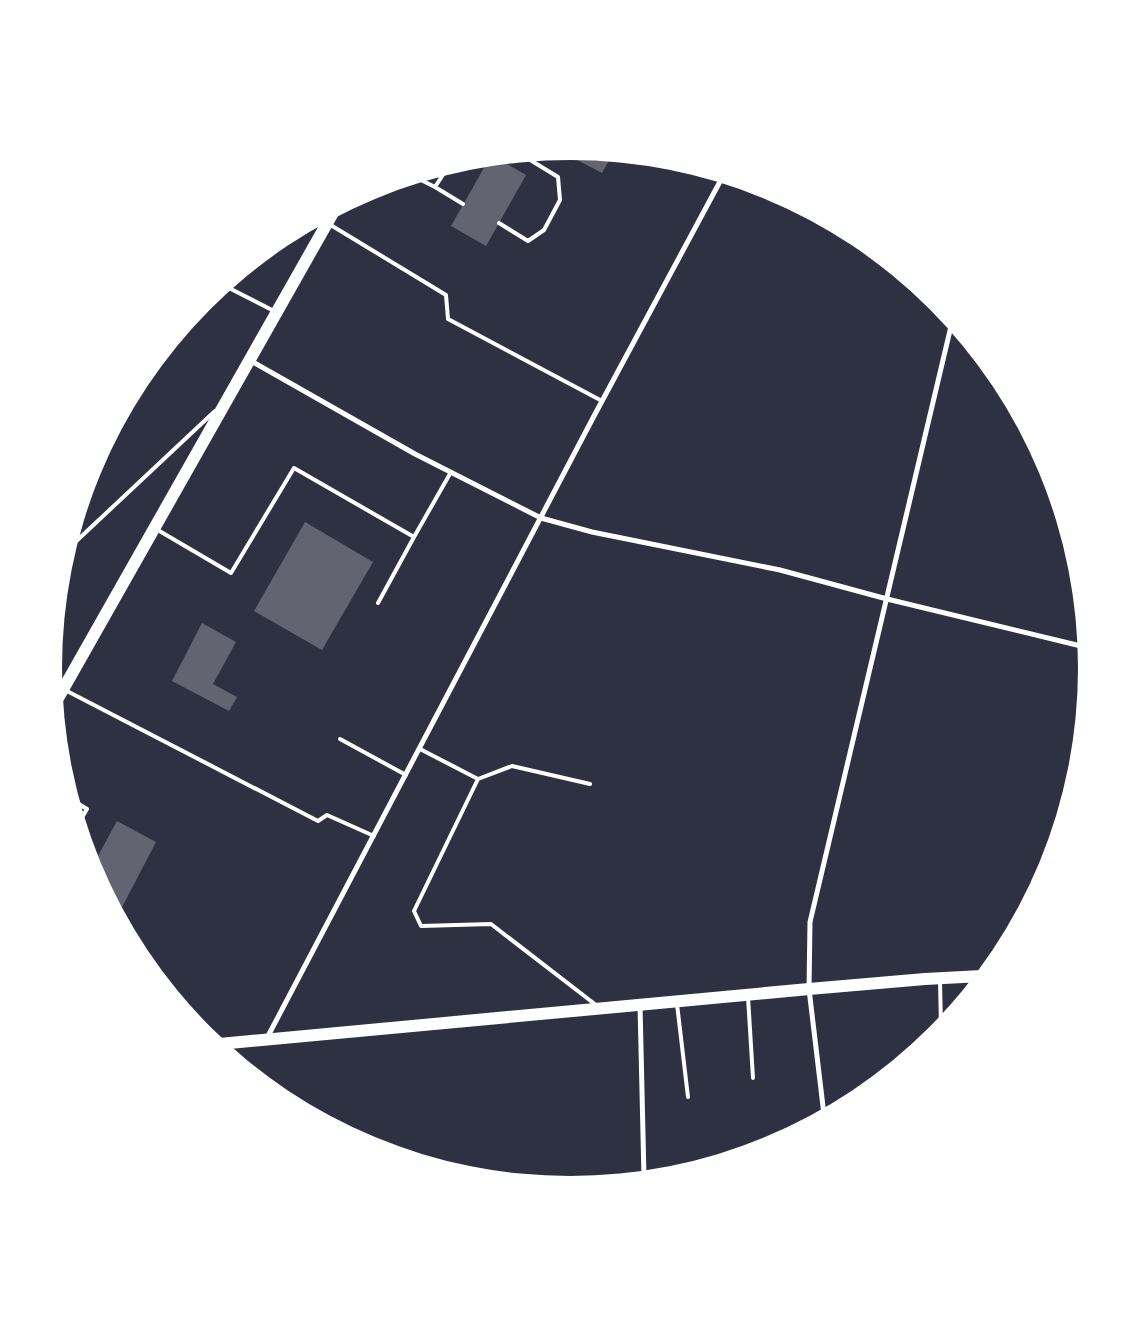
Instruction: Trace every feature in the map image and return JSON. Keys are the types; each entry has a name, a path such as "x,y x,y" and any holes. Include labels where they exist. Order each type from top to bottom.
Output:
{"main road":[{"path":"63,688 327,223"},
{"path":"230,1043 809,989 974,976"}],"street":[{"path":"265,1041 720,182"},
{"path":"823,1107 809,989 810,922 950,331"},
{"path":"249,360 415,454 541,518 592,532 780,570 887,599 1077,645"},
{"path":"640,1005 644,1170"}],"lane":[{"path":"499,223 528,241 544,230 560,200 558,177 531,162"},
{"path":"435,187 442,176"},
{"path":"424,181 463,204"},
{"path":"327,222 446,295 448,319 602,402"},
{"path":"232,290 276,312"},
{"path":"79,539 226,401"},
{"path":"154,528 231,573 294,468 414,537"},
{"path":"378,603 451,472"},
{"path":"64,696 318,821 327,815 374,836"},
{"path":"340,739 406,775"},
{"path":"420,749 478,779"},
{"path":"590,784 512,766 478,779 414,911 421,926 491,924 602,1009"},
{"path":"940,978 941,1015"},
{"path":"748,995 754,1078"},
{"path":"677,1002 688,1098"}],"building":[{"path":"578,160 608,161 602,173"},
{"path":"507,164 526,175 486,246 451,226 484,167"},
{"path":"305,522 373,562 322,650 254,611"},
{"path":"202,623 236,642 213,684 237,697 229,711 172,681"},
{"path":"117,821 156,842 123,906 98,855"}]}
